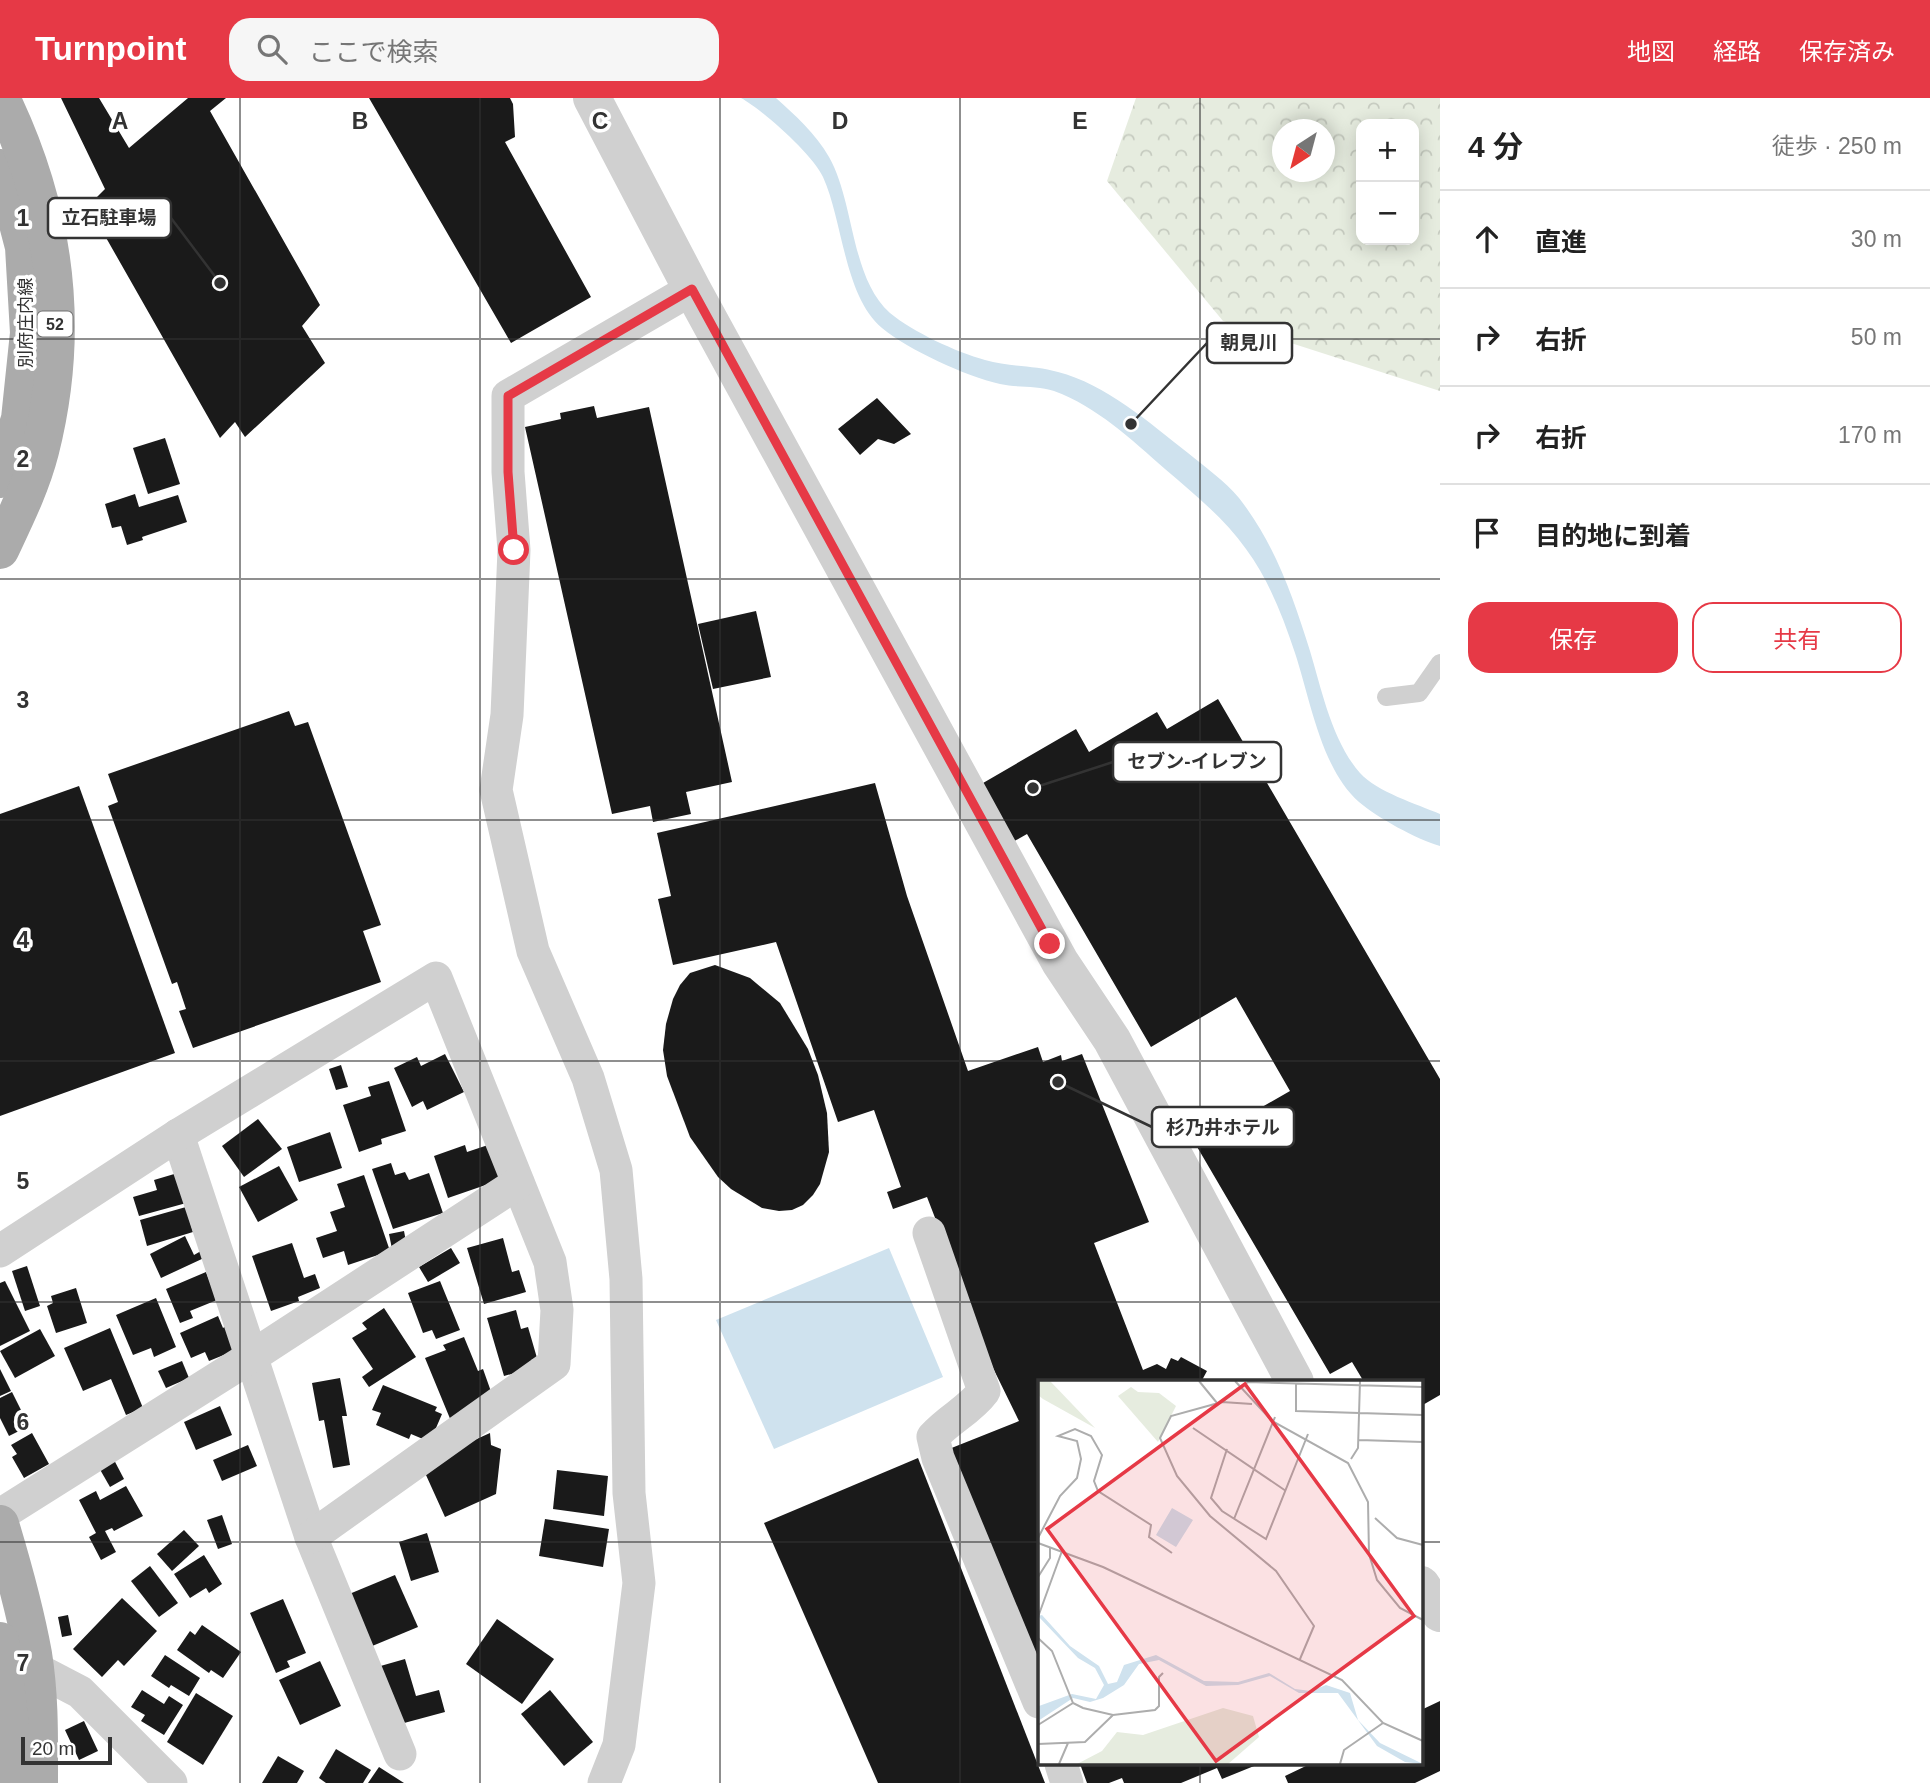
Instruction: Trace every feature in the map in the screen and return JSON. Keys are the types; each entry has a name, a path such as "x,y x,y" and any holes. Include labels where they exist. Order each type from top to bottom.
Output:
{"main road":[{"name":"別府庄内線","path":"0,550 23,501 40,452 50,402 56,300 53,259 37,187 21,139 1,98"},
{"name":"別府庄内線","path":"0,168 24,247 29,333 20,419 0,479"},
{"path":"0,1524 18,1586 34,1668 39,1728 39,1783"},
{"path":"0,1641 10,1726 10,1783"}],"street":[{"path":"592,98 692,289 1060,962 1112,1040 1294,1380"},
{"path":"604,1783 619,1745 639,1583 629,1493 626,1279 616,1170 588,1078 533,951 496,790 507,715 514,563 508,472 508,396 692,289"},
{"path":"0,1251 178,1135 436,978 550,1262 557,1310 554,1364 311,1537"},
{"path":"178,1135 311,1537 400,1755"},
{"path":"0,1515 518,1184"},
{"path":"929,1233 984,1391 974,1405 946,1422 933,1437 938,1458 1038,1700"},
{"path":"1422,1586 1440,1613"},
{"path":"34,1668 79,1692 171,1783"},
{"path":"1062,1766 1067,1783"}],"lane":[{"path":"1386,697 1419,693 1440,663"}],"green space":[{"path":"1136,98 1440,98 1440,391 1223,321 1107,181"}],"water":[{"path":"741,98 776,98 818,140 837,175 867,280 890,313 948,347 994,362 1049,370 1076,378 1110,395 1143,417 1215,474 1239,498 1263,534 1282,572 1304,631 1329,715 1350,760 1367,780 1376,786 1440,814 1440,846 1387,821 1359,802 1346,788 1335,771 1318,732 1295,653 1275,599 1262,573 1228,527 1198,497 1126,436 1084,405 1047,389 1007,385 971,375 922,353 882,328 869,314 852,278 830,195 818,168 762,112"},
{"path":"889,1248 943,1377 774,1449 716,1320"}],"building":[{"path":"61,98 99,98 129,148 188,98 226,98 210,111 320,305 302,326 325,363 245,437 235,422 220,438 88,206 105,189"},
{"path":"369,98 510,98 513,104 515,137 505,142 591,297 511,343"},
{"path":"877,398 911,434 894,444 878,439 860,455 838,429"},
{"path":"594,406 597,418 649,407 732,782 686,792 691,814 653,822 650,806 612,814 525,427 561,419 560,413"},
{"path":"165,438 180,484 148,494 133,448"},
{"path":"135,494 139,507 178,495 187,522 142,537 143,540 127,545 121,526 112,528 105,504"},
{"path":"756,611 771,677 713,689 698,624"},
{"path":"1218,699 1440,1079 1440,1395 1422,1405 1422,1380 1363,1380 1352,1362 1330,1374 1196,1145 1290,1091 1236,997 1151,1047 1027,834 1004,847 971,790 1076,729 1089,752 1157,712 1167,729"},
{"path":"289,711 295,726 308,722 381,925 363,931 381,982 193,1048 179,1011 186,1009 177,982 172,984 108,806 118,802 108,774"},
{"path":"875,783 907,896 968,1071 1038,1047 1043,1062 1061,1055 1062,1061 1082,1054 1149,1222 1094,1243 1143,1370 1157,1364 1166,1369 1171,1358 1178,1361 1181,1357 1207,1371 1202,1380 1038,1380 1038,1664 949,1449 1019,1421 993,1368 927,1197 893,1209 887,1192 901,1187 874,1110 838,1122 776,942 673,965 658,899 671,896 657,833"},
{"path":"79,786 175,1053 0,1116 0,814"},
{"path":"715,965 750,978 780,1003 808,1049 818,1075 827,1113 829,1152 820,1184 813,1195 803,1205 792,1210 762,1208 731,1189 718,1177 690,1137 667,1076 663,1050 673,999 690,973"},
{"path":"445,1054 464,1092 427,1110 423,1101 412,1107 394,1068 417,1057 421,1066"},
{"path":"341,1065 348,1087 336,1090 329,1069"},
{"path":"389,1081 406,1131 381,1139 382,1144 359,1152 343,1105 371,1096 368,1087"},
{"path":"258,1119 282,1149 244,1177 222,1146"},
{"path":"330,1132 342,1168 299,1182 287,1147"},
{"path":"491,1144 503,1179 448,1198 434,1156 465,1145 467,1152"},
{"path":"391,1163 395,1175 405,1172 409,1180 429,1173 443,1213 393,1229 372,1169"},
{"path":"279,1166 298,1200 258,1222 239,1187"},
{"path":"181,1172 190,1202 139,1216 133,1197 157,1190 154,1180"},
{"path":"364,1175 390,1251 348,1265 344,1251 323,1258 316,1238 337,1231 330,1212 345,1207 337,1184"},
{"path":"186,1207 193,1232 147,1246 140,1220"},
{"path":"404,1231 407,1247 392,1249 389,1234"},
{"path":"185,1236 194,1255 201,1251 204,1258 161,1278 150,1254"},
{"path":"503,1238 512,1272 519,1270 526,1292 484,1304 467,1248"},
{"path":"292,1243 304,1278 315,1274 320,1288 298,1297 299,1301 271,1311 252,1256"},
{"path":"451,1248 460,1263 428,1282 419,1267"},
{"path":"27,1266 40,1306 25,1311 12,1271"},
{"path":"206,1272 217,1300 190,1311 193,1318 180,1323 166,1289"},
{"path":"5,1281 30,1331 0,1346 0,1283"},
{"path":"440,1281 460,1330 436,1339 432,1330 423,1333 408,1293"},
{"path":"76,1288 87,1323 56,1333 47,1306 53,1303 51,1296"},
{"path":"156,1298 176,1347 154,1357 151,1348 133,1355 116,1315"},
{"path":"384,1308 416,1357 369,1387 362,1377 373,1369 352,1338 367,1329 362,1323"},
{"path":"516,1310 521,1329 528,1327 537,1358 531,1360 533,1368 504,1376 487,1318"},
{"path":"218,1316 223,1328 226,1326 236,1350 209,1361 205,1352 191,1358 180,1333"},
{"path":"110,1328 143,1408 126,1415 111,1379 83,1391 64,1348"},
{"path":"40,1329 55,1356 15,1378 0,1351"},
{"path":"464,1337 478,1371 483,1369 494,1400 451,1421 425,1358 446,1350 443,1345"},
{"path":"182,1361 189,1378 166,1388 158,1371"},
{"path":"0,1369 11,1391 0,1396"},
{"path":"340,1378 347,1416 342,1416 350,1465 333,1468 324,1420 319,1421 312,1383"},
{"path":"383,1385 437,1407 435,1411 442,1414 430,1442 411,1434 409,1439 376,1425 381,1413 372,1410"},
{"path":"12,1392 29,1426 9,1436 0,1418 0,1398"},
{"path":"220,1406 232,1435 196,1450 184,1422"},
{"path":"32,1433 49,1464 24,1478 12,1457 17,1454 11,1445"},
{"path":"490,1433 491,1445 501,1449 496,1494 445,1517 421,1464"},
{"path":"248,1445 257,1466 222,1481 213,1460"},
{"path":"113,1458 124,1479 110,1487 98,1466"},
{"path":"918,1458 1045,1783 878,1783 764,1523"},
{"path":"557,1470 608,1476 604,1516 553,1509"},
{"path":"126,1486 143,1516 114,1531 112,1528 105,1531 116,1552 101,1560 89,1537 96,1533 79,1500 96,1491 100,1500"},
{"path":"222,1515 232,1544 218,1549 207,1520"},
{"path":"545,1519 609,1529 603,1567 539,1556"},
{"path":"184,1530 199,1546 172,1571 157,1554"},
{"path":"427,1533 439,1572 411,1581 399,1542"},
{"path":"204,1555 222,1584 209,1593 206,1588 190,1598 174,1574"},
{"path":"150,1566 178,1603 159,1617 131,1581"},
{"path":"395,1575 418,1627 365,1649 342,1597"},
{"path":"122,1598 157,1631 124,1666 118,1660 102,1677 73,1649"},
{"path":"283,1599 306,1653 287,1661 290,1667 276,1673 250,1613"},
{"path":"68,1615 72,1635 62,1637 58,1617"},
{"path":"497,1619 554,1659 522,1704 466,1664"},
{"path":"202,1625 241,1652 223,1678 211,1670 209,1673 177,1650 190,1631 195,1635"},
{"path":"165,1655 200,1678 189,1696 171,1685 169,1688 151,1676"},
{"path":"405,1659 416,1696 439,1690 445,1712 393,1726 377,1667"},
{"path":"320,1661 341,1706 300,1725 279,1680"},
{"path":"142,1690 164,1704 169,1696 183,1705 164,1735 141,1721 145,1715 131,1707"},
{"path":"550,1690 593,1742 564,1766 521,1714"},
{"path":"196,1693 233,1716 203,1765 167,1742"},
{"path":"1440,1701 1440,1771 1415,1783 1288,1783 1285,1776 1306,1766 1422,1766 1422,1710"},
{"path":"84,1721 98,1751 79,1760 65,1730"},
{"path":"336,1749 371,1770 363,1783 326,1783 319,1778"},
{"path":"278,1756 304,1771 297,1783 262,1783"},
{"path":"1081,1766 1254,1766 1222,1779 1217,1768 1181,1783 1124,1783 1122,1778 1109,1783 1087,1783"},
{"path":"379,1767 404,1783 368,1783"}],"place":[{"name":"立石駐車場","path":"220,283"},
{"name":"朝見川","path":"1131,424"},
{"name":"セブン-イレブン","path":"1033,788"},
{"name":"杉乃井ホテル","path":"1058,1082"}],"route":[{"path":"514,550 508,472 508,396 692,289 1050,944"}]}
